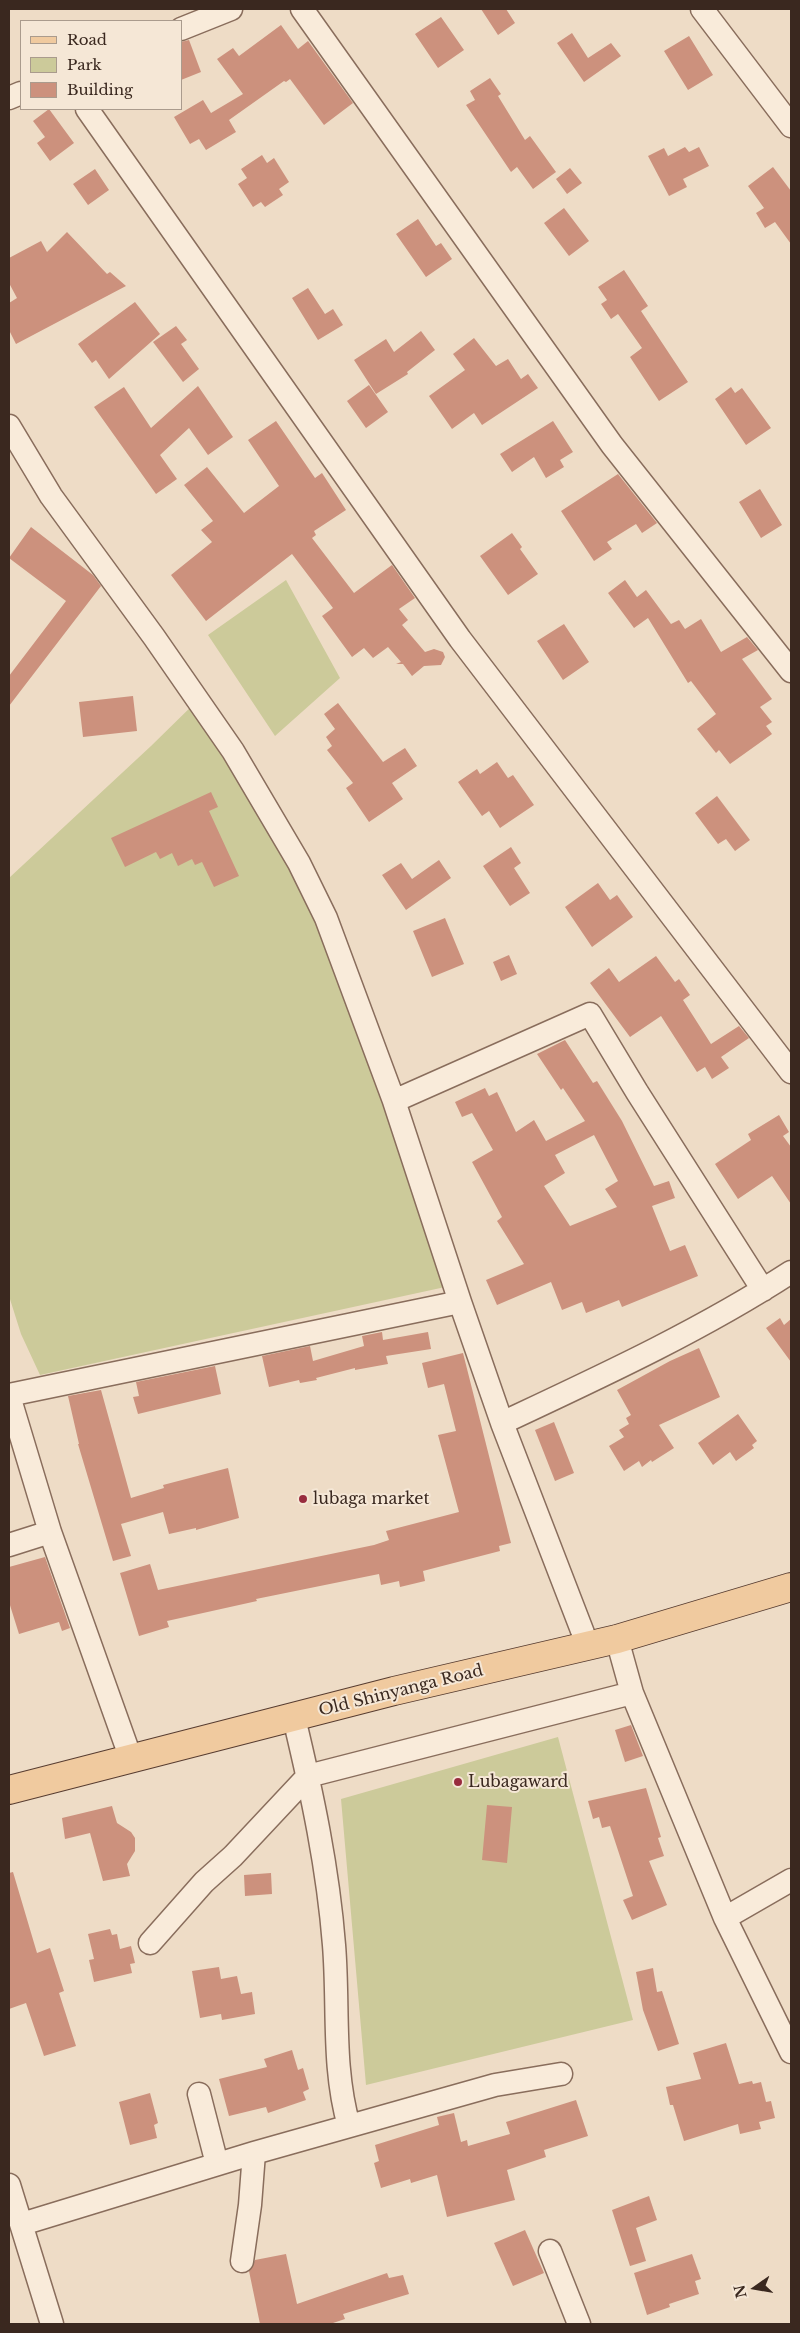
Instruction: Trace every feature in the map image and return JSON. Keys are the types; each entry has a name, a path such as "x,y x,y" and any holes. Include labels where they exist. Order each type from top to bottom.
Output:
{"main road":[{"name":"Old Shinyanga Road","path":"9,1790 394,1691 588,1646 791,1587"}],"street":[{"path":"182,29 231,9"},
{"path":"302,9 612,445 791,671"},
{"path":"702,9 791,126"},
{"path":"88,110 460,639 791,1072"},
{"path":"12,440 154,637 232,751 299,863 326,918 394,1101 502,1423 588,1646"},
{"path":"394,1101 590,1014 637,1092 764,1290"},
{"path":"502,1423 641,1357 764,1290 791,1272"},
{"path":"131,1760 50,1532 9,1396 460,1302"},
{"path":"9,1545 50,1532"},
{"path":"617,1638 632,1693 725,1918 791,2052"},
{"path":"150,1943 190,1897 233,1856 308,1776 632,1693"},
{"path":"294,1718 321,1836 331,1906 338,2062 342,2104 349,2126"},
{"path":"725,1918 791,1880"},
{"path":"22,2224 254,2153 495,2085 561,2074"},
{"path":"199,2094 218,2164"},
{"path":"242,2261 250,2205 254,2153"},
{"path":"9,2185 52,2324"},
{"path":"550,2252 579,2324"}],"green space":[{"path":"286,580 340,678 275,736 208,635"},
{"path":"201,697 307,880 459,1284 40,1375 21,1334 9,1296 9,878"},
{"path":"558,1737 633,2020 366,2085 341,1799"}],"building":[{"path":"481,9 506,9 515,23 498,35"},
{"path":"441,17 464,50 438,68 415,34"},
{"path":"281,25 298,49 308,41 353,103 324,125 290,79 286,82 284,81 229,120 236,132 206,150 199,139 190,144 174,117 203,100 211,113 243,94 217,59 233,48 239,56"},
{"path":"572,33 588,58 611,43 621,56 584,82 557,43"},
{"path":"689,36 713,75 688,90 664,51"},
{"path":"189,40 201,72 182,80 182,42"},
{"path":"490,78 501,94 498,96 525,140 530,136 556,172 533,189 517,167 511,172 466,105 475,100 470,91"},
{"path":"50,110 74,143 50,161 37,143 45,137 33,121"},
{"path":"685,147 689,152 699,147 709,166 683,179 687,187 669,196 648,156 664,148 668,156"},
{"path":"262,155 267,163 274,158 289,182 279,189 283,195 265,207 261,202 253,207 238,184 247,178 241,169"},
{"path":"773,167 791,191 791,244 775,222 765,228 756,213 764,208 748,186"},
{"path":"570,168 582,183 567,194 556,179"},
{"path":"95,169 109,190 88,205 73,184"},
{"path":"564,208 589,241 569,256 544,223"},
{"path":"418,219 436,246 441,243 452,259 426,277 396,234"},
{"path":"67,232 107,274 110,272 126,286 16,344 9,330 9,303 17,298 9,283 9,258 41,241 47,252"},
{"path":"624,270 648,306 641,311 688,382 659,401 630,357 642,348 618,314 611,319 601,304 607,300 598,287"},
{"path":"308,288 325,314 333,309 343,325 318,340 292,298"},
{"path":"135,302 160,334 109,379 96,360 92,363 78,344"},
{"path":"176,326 187,340 181,344 199,369 183,382 153,342"},
{"path":"421,331 435,350 407,372 408,374 376,394 354,360 386,339 394,352"},
{"path":"474,338 496,366 508,359 521,379 528,374 538,388 482,425 474,413 452,429 429,396 465,370 453,354"},
{"path":"369,385 388,412 366,428 347,401"},
{"path":"198,386 233,437 208,455 189,428 160,455 177,479 156,494 94,407 124,387 151,428"},
{"path":"731,387 735,393 742,388 771,428 746,445 715,399"},
{"path":"276,421 315,478 322,473 346,510 314,531 316,535 312,538 354,593 392,565 415,598 399,609 408,620 402,625 425,652 434,649 443,652 445,657 441,665 424,666 412,676 403,664 396,664 401,662 388,647 373,658 364,648 352,657 322,616 333,608 292,554 206,621 171,575 212,542 201,530 213,521 184,485 207,467 244,513 279,486 248,440"},
{"path":"553,421 573,452 560,460 564,467 546,478 534,457 512,472 500,454"},
{"path":"618,474 657,523 642,533 636,524 607,542 612,549 594,561 561,511"},
{"path":"760,489 782,525 761,538 739,502"},
{"path":"31,527 93,575 101,586 9,706 9,676 66,601 9,558"},
{"path":"512,533 522,547 520,549 538,574 508,595 480,556"},
{"path":"625,580 637,597 646,590 671,624 679,620 685,629 701,619 721,652 747,637 758,650 742,659 772,699 760,707 772,722 766,726 772,734 730,764 719,750 716,753 697,729 716,714 691,681 688,683 648,618 634,628 608,593"},
{"path":"564,624 589,662 563,680 537,641"},
{"path":"133,696 137,731 83,737 79,702"},
{"path":"338,703 383,762 405,748 417,766 392,783 403,799 369,822 346,788 353,783 327,750 332,746 326,737 335,729 324,714"},
{"path":"497,762 508,778 513,775 534,805 500,828 489,811 482,816 458,782 477,769 480,774"},
{"path":"211,792 218,807 209,811 239,876 214,887 202,862 195,865 192,859 178,866 172,853 160,859 156,852 125,867 111,838"},
{"path":"717,796 750,840 735,851 726,839 718,844 695,813"},
{"path":"511,847 521,863 514,868 530,893 510,906 483,866"},
{"path":"439,860 451,878 406,910 382,875 401,863 412,879"},
{"path":"598,883 610,900 617,895 633,917 592,947 565,907"},
{"path":"445,918 464,964 432,977 413,931"},
{"path":"509,955 517,974 501,981 493,962"},
{"path":"656,956 675,982 679,979 690,995 683,1000 711,1044 739,1026 749,1038 721,1057 729,1068 712,1079 705,1067 697,1072 661,1016 630,1037 590,983 609,968 619,982"},
{"path":"565,1040 593,1083 597,1081 622,1121 654,1186 669,1181 675,1198 652,1206 670,1251 685,1245 698,1276 622,1307 619,1300 586,1313 582,1302 562,1310 551,1282 497,1305 486,1280 524,1264 497,1221 502,1217 472,1162 493,1150 472,1113 462,1117 455,1102 485,1088 489,1096 497,1092 516,1132 534,1120 546,1141 585,1121 537,1054","holes":["594,1135 618,1181 605,1189 617,1207 570,1226 544,1186 565,1173 555,1155"]},
{"path":"779,1115 789,1132 783,1136 791,1147 791,1204 772,1176 738,1199 715,1164 751,1140 748,1134"},
{"path":"780,1318 784,1325 791,1319 791,1362 766,1328"},
{"path":"382,1332 383,1340 428,1332 431,1349 386,1356 388,1364 355,1370 355,1368 316,1378 317,1380 300,1383 299,1380 269,1387 262,1356 310,1346 313,1361 364,1346 362,1336"},
{"path":"699,1348 720,1397 659,1425 674,1448 642,1467 639,1461 624,1471 609,1446 624,1437 619,1430 629,1424 626,1418 631,1415 617,1390 670,1361"},
{"path":"463,1353 511,1543 499,1546 500,1551 423,1571 425,1581 400,1587 399,1581 381,1585 379,1574 256,1599 257,1601 167,1621 169,1627 139,1636 120,1573 150,1564 158,1590 374,1545 389,1540 386,1531 459,1512 438,1435 456,1431 444,1384 428,1388 422,1363"},
{"path":"215,1366 221,1394 138,1414 133,1397 139,1396 136,1382"},
{"path":"101,1390 131,1498 164,1488 163,1485 228,1468 239,1518 196,1530 196,1528 169,1534 163,1512 121,1524 131,1556 113,1561 78,1444 68,1396"},
{"path":"738,1414 757,1441 752,1445 754,1448 736,1461 730,1452 713,1465 698,1443"},
{"path":"554,1422 574,1473 555,1481 535,1430"},
{"path":"45,1557 70,1628 62,1631 59,1622 19,1634 9,1602 9,1567"},
{"path":"631,1725 643,1756 625,1762 615,1730"},
{"path":"646,1788 661,1837 658,1838 664,1856 649,1861 667,1905 632,1920 623,1900 633,1896 610,1826 602,1828 599,1817 593,1819 588,1801"},
{"path":"487,1805 512,1807 507,1863 482,1860"},
{"path":"112,1806 117,1823 131,1832 135,1838 135,1851 127,1864 130,1876 103,1881 90,1833 65,1839 62,1818"},
{"path":"13,1872 37,1953 50,1948 64,1991 59,1993 76,2046 44,2056 26,2003 9,2009 9,1873"},
{"path":"271,1873 272,1894 245,1896 244,1875"},
{"path":"110,1929 112,1935 117,1934 120,1949 131,1946 135,1963 130,1964 132,1973 94,1982 89,1960 94,1959 88,1934"},
{"path":"219,1967 221,1979 237,1976 241,1994 252,1992 255,2014 222,2020 221,2014 200,2018 192,1971"},
{"path":"653,1968 657,1992 662,1991 679,2044 658,2051 643,2010 636,1972"},
{"path":"726,2043 739,2084 752,2081 753,2084 761,2082 766,2102 771,2101 775,2118 759,2122 761,2129 740,2134 738,2124 684,2141 673,2105 670,2105 666,2087 701,2079 693,2053"},
{"path":"292,2050 298,2070 303,2068 309,2089 303,2092 306,2100 268,2113 266,2107 229,2116 219,2079 267,2067 264,2059"},
{"path":"150,2093 158,2123 154,2125 157,2138 130,2145 119,2102"},
{"path":"576,2100 588,2136 544,2150 546,2157 507,2170 515,2200 447,2217 437,2175 411,2183 410,2179 381,2188 374,2163 379,2161 375,2145 439,2125 437,2117 454,2113 461,2142 467,2140 468,2146 510,2134 506,2122"},
{"path":"649,2196 657,2220 636,2228 646,2261 630,2266 612,2210"},
{"path":"525,2230 544,2273 513,2286 494,2243"},
{"path":"286,2254 297,2304 387,2273 389,2278 403,2275 409,2294 343,2314 345,2319 330,2324 260,2324 249,2271 255,2260"},
{"path":"692,2254 701,2279 695,2281 699,2294 669,2304 670,2307 647,2315 634,2273"}],"place":[{"name":"lubaga market","path":"303,1499"},
{"name":"Lubagaward","path":"458,1782"}]}
